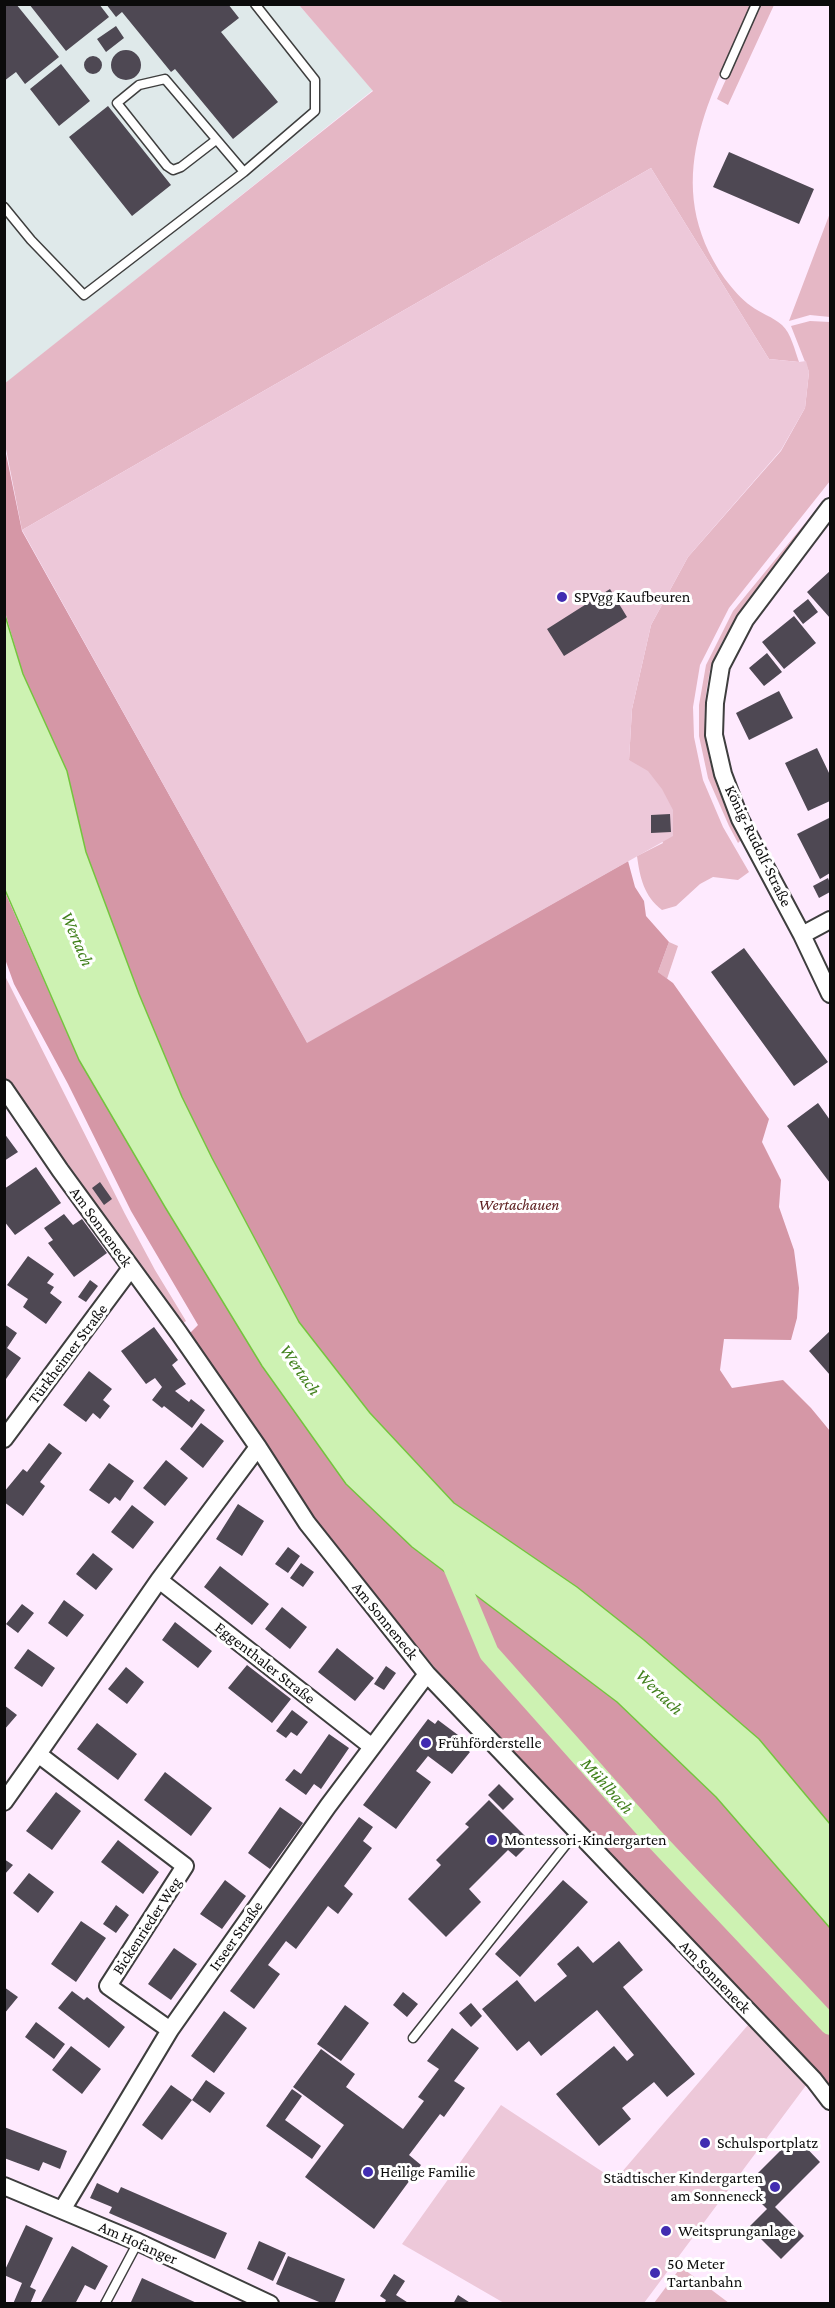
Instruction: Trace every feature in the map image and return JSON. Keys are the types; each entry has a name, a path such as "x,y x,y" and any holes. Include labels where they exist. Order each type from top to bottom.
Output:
{"street":[{"name":"König-Rudolf-Straße","path":"830,509 745,620 721,666 715,703 714,735 723,774 740,819 802,934 831,994"},
{"path":"802,934 831,920"},
{"name":"Am Sonneneck","path":"4,1088 258,1447 308,1523 428,1674 814,2080 831,2101"},
{"name":"Türkheimer Straße","path":"4,1439 131,1268"},
{"path":"4,1802 159,1580 258,1447"},
{"name":"Eggenthaler Straße","path":"159,1580 371,1746"},
{"name":"Irseer Straße","path":"62,2210 170,2030 371,1746 428,1674"},
{"name":"Bickenrieder Weg","path":"38,1754 185,1866 108,1986 170,2030"},
{"name":"Am Hofanger","path":"6,2192 62,2210 138,2242 270,2304"}],"lane":[{"path":"4,207 31,240 84,295 244,172 315,111 315,80 255,4"},
{"path":"725,74 756,4"},
{"path":"216,140 182,167 173,170 166,166 117,103 139,85 165,79 244,172"},
{"path":"413,2038 576,1832"},
{"path":"105,2304 138,2242"}],"shaded area":[{"path":"5,5 299,5 373,90 5,384"},
{"path":"299,5 753,5 721,73 698,140 693,174 695,208 705,243 725,279 748,303 785,328 799,362 769,359 651,168 22,530 5,444 4,384 373,91"},
{"path":"760,5 774,5 728,105 717,99"},
{"path":"651,168 769,359 806,361 809,372 805,408 781,450 688,557 651,625 632,709 629,760 648,771 662,789 673,810 673,836 307,1043 22,530"},
{"path":"830,213 830,317 810,315 789,321"},
{"path":"810,321 830,322 830,481 729,608 700,665 693,707 694,737 703,780 723,827 749,872 738,880 713,877 700,884 676,906 662,910 647,893 637,856 663,843 629,760 632,709 651,625 688,557 781,451 805,408 809,372 791,326"},
{"path":"820,505 824,508 747,602 722,642 710,669 705,708 707,747 717,785 741,840 738,843 708,778 699,736 699,705 706,665 733,611"},
{"path":"669,942 678,946 667,979 658,972"},
{"path":"4,974 125,1214 186,1321 178,1327 5,1081"},
{"name":"Schulsportplatz","path":"748,2025 807,2084 644,2303 504,2303 402,2244 501,2105 615,2180"},
{"path":"681,2267 729,2303 654,2303"}],"green space":[{"name":"Wertachauen","path":"4,444 22,531 307,1042 628,861 635,887 644,901 646,916 669,942 658,972 673,983 769,1119 762,1142 781,1180 779,1207 794,1250 799,1288 797,1318 791,1340 724,1339 720,1370 732,1388 783,1380 830,1431 830,1824 759,1739 577,1587 454,1503 370,1413 299,1322 182,1097 139,994 86,852 67,771 23,674 5,612"},
{"path":"4,890 79,1060 412,1547 617,1702 716,1797 830,1928 830,2085 581,1827 435,1668 313,1518 189,1334 198,1325 131,1211 68,1084 14,984 5,959"}],"water":[{"name":"Wertach","path":"4,612 23,674 67,771 86,852 139,994 182,1097 299,1322 370,1413 454,1503 577,1587 644,1640 759,1739 830,1824 830,1928 716,1797 617,1702 412,1547 346,1484 262,1366 79,1060 5,890"}],"building":[{"path":"4,4 16,4 59,57 25,84 16,72 4,81"},
{"path":"29,4 99,4 109,17 66,51"},
{"path":"106,4 228,4 239,18 221,32 278,102 233,139 175,69 171,72 122,12 116,17"},
{"path":"116,26 124,38 106,52 97,39"},
{"path":"126,50 137,54 141,65 137,76 126,80 115,76 111,65 115,54"},
{"path":"93,56 99,59 102,65 99,71 93,74 87,71 84,65 87,59"},
{"path":"61,64 90,101 59,126 30,89"},
{"path":"108,106 171,185 132,216 69,137"},
{"path":"729,152 814,189 799,224 713,187"},
{"path":"830,571 830,618 807,592"},
{"path":"610,589 627,617 564,656 547,629"},
{"path":"808,599 818,612 803,624 793,611"},
{"path":"794,616 816,643 784,669 762,642"},
{"path":"767,653 782,672 764,686 749,668"},
{"path":"779,691 793,718 749,740 736,713"},
{"path":"817,748 830,775 830,801 808,811 785,763"},
{"path":"670,814 671,832 651,833 651,815"},
{"path":"829,818 830,873 820,879 797,834"},
{"path":"828,878 830,892 819,898 813,886"},
{"path":"744,948 828,1062 794,1086 711,972"},
{"path":"818,1103 830,1120 830,1183 787,1126"},
{"path":"4,1133 18,1152 4,1161"},
{"path":"36,1167 61,1203 15,1235 4,1221 4,1189"},
{"path":"100,1182 112,1199 104,1205 92,1188"},
{"path":"64,1214 73,1225 82,1219 107,1253 74,1277 48,1243 53,1240 44,1228"},
{"path":"28,1256 54,1274 47,1283 54,1287 50,1293 62,1302 46,1324 23,1307 28,1299 7,1285"},
{"path":"90,1280 98,1286 86,1302 78,1297"},
{"path":"4,1324 17,1333 7,1348 21,1358 6,1379"},
{"path":"154,1327 178,1360 172,1365 186,1384 175,1391 189,1402 191,1399 205,1410 192,1428 164,1406 162,1408 152,1400 162,1387 155,1378 146,1384 121,1351"},
{"path":"830,1331 830,1375 809,1351"},
{"path":"89,1371 112,1389 103,1400 110,1406 100,1419 93,1413 86,1422 63,1405"},
{"path":"201,1423 224,1441 203,1468 180,1449"},
{"path":"49,1443 62,1453 40,1482 45,1486 23,1516 4,1502 4,1492 23,1469 27,1472"},
{"path":"166,1460 188,1478 165,1506 143,1488"},
{"path":"109,1463 134,1481 120,1501 115,1497 109,1504 89,1490"},
{"path":"238,1504 264,1521 242,1556 216,1539"},
{"path":"132,1505 154,1522 133,1549 111,1532"},
{"path":"288,1547 300,1556 288,1573 275,1564"},
{"path":"93,1553 113,1569 96,1590 76,1574"},
{"path":"301,1563 314,1572 303,1587 290,1578"},
{"path":"220,1566 269,1604 252,1625 204,1587"},
{"path":"64,1600 84,1615 67,1637 48,1623"},
{"path":"22,1604 34,1613 18,1633 6,1624"},
{"path":"282,1607 307,1627 290,1649 265,1629"},
{"path":"175,1622 212,1651 198,1668 162,1640"},
{"path":"337,1648 374,1678 355,1701 318,1672"},
{"path":"28,1649 55,1668 42,1687 14,1668"},
{"path":"247,1665 291,1699 272,1723 228,1688"},
{"path":"386,1666 396,1673 384,1690 374,1684"},
{"path":"126,1667 144,1682 127,1704 108,1689"},
{"path":"4,1705 17,1715 4,1730"},
{"path":"292,1710 308,1722 297,1736 291,1732 286,1738 276,1731"},
{"path":"428,1719 435,1724 438,1720 458,1735 454,1740 470,1752 452,1774 428,1756 416,1771 431,1782 396,1829 363,1805"},
{"path":"97,1723 137,1754 118,1780 77,1749"},
{"path":"329,1734 349,1748 321,1789 314,1784 306,1795 285,1780 294,1769 301,1774"},
{"path":"165,1772 212,1808 191,1836 144,1800"},
{"path":"499,1784 514,1799 503,1810 488,1795"},
{"path":"56,1792 81,1811 52,1850 26,1831"},
{"path":"489,1800 531,1842 516,1857 508,1850 469,1889 481,1902 446,1937 408,1899 441,1865 436,1860 469,1827 465,1824"},
{"path":"280,1807 303,1823 270,1869 248,1853"},
{"path":"359,1817 373,1827 363,1841 372,1848 344,1886 353,1894 338,1914 328,1906 296,1949 286,1941 268,1965 280,1974 254,2009 230,1991"},
{"path":"118,1840 159,1872 143,1894 101,1862"},
{"path":"4,1859 13,1865 4,1875"},
{"path":"29,1873 54,1892 38,1913 13,1893"},
{"path":"225,1880 246,1896 222,1929 200,1914"},
{"path":"563,1880 588,1902 520,1977 495,1954"},
{"path":"116,1905 129,1915 116,1933 103,1924"},
{"path":"81,1921 106,1938 76,1982 51,1964"},
{"path":"619,1941 643,1970 623,1987 695,2074 667,2097 654,2082 622,2108 631,2119 599,2146 556,2094 614,2046 627,2061 634,2055 597,2010 541,2056 529,2041 517,2051 482,2009 517,1980 535,2002 567,1976 557,1964 578,1946 593,1963"},
{"path":"174,1948 197,1964 171,2000 148,1984"},
{"path":"4,1987 18,1997 4,2014"},
{"path":"72,1991 84,2000 87,1997 125,2027 109,2048 58,2008"},
{"path":"403,1992 418,2004 407,2017 393,2005"},
{"path":"471,2003 482,2016 471,2027 459,2013"},
{"path":"345,2005 369,2023 341,2061 317,2044"},
{"path":"224,2011 247,2028 214,2073 191,2056"},
{"path":"36,2022 65,2044 54,2059 25,2037"},
{"path":"452,2028 479,2048 454,2081 465,2088 444,2117 440,2114 409,2155 421,2165 374,2229 305,2177 344,2125 293,2087 321,2049 355,2074 346,2087 403,2129 424,2101 418,2097 439,2069 427,2061"},
{"path":"71,2046 101,2069 82,2094 52,2070"},
{"path":"206,2080 225,2093 210,2113 192,2100"},
{"path":"171,2085 192,2100 162,2140 142,2125"},
{"path":"292,2089 302,2096 285,2120 321,2146 312,2159 266,2126"},
{"path":"4,2127 67,2151 60,2169 43,2162 39,2171 4,2158"},
{"path":"795,2136 820,2162 775,2207 804,2236 781,2259 749,2227 767,2209 751,2193 765,2180 758,2173"},
{"path":"97,2183 118,2193 121,2187 227,2233 215,2259 109,2213 112,2207 90,2198"},
{"path":"26,2225 53,2238 30,2287 36,2290 30,2304 13,2304 22,2283 4,2275 4,2272"},
{"path":"259,2241 286,2253 273,2281 247,2269"},
{"path":"72,2246 108,2266 95,2290 85,2285 75,2304 40,2304"},
{"path":"288,2256 345,2279 334,2304 324,2304 276,2284"},
{"path":"394,2274 405,2281 396,2295 410,2304 384,2304 386,2300 380,2296"},
{"path":"142,2278 170,2291 199,2304 131,2302"},
{"path":"458,2295 472,2304 453,2304"}],"waterway":[{"name":"Mühlbach","path":"451,1562 489,1653 650,1834 830,2025"}],"place":[{"name":"SPVgg Kaufbeuren","path":"562,597"},
{"name":"Frühförderstelle","path":"426,1743"},
{"name":"Montessori-Kindergarten","path":"492,1840"},
{"name":"Schulsportplatz","path":"705,2143"},
{"name":"Heilige Familie","path":"368,2172"},
{"name":"Städtischer Kindergarten am Sonneneck","path":"775,2187"},
{"name":"Weitsprunganlage","path":"666,2231"},
{"name":"50 Meter Tartanbahn","path":"655,2273"}]}
